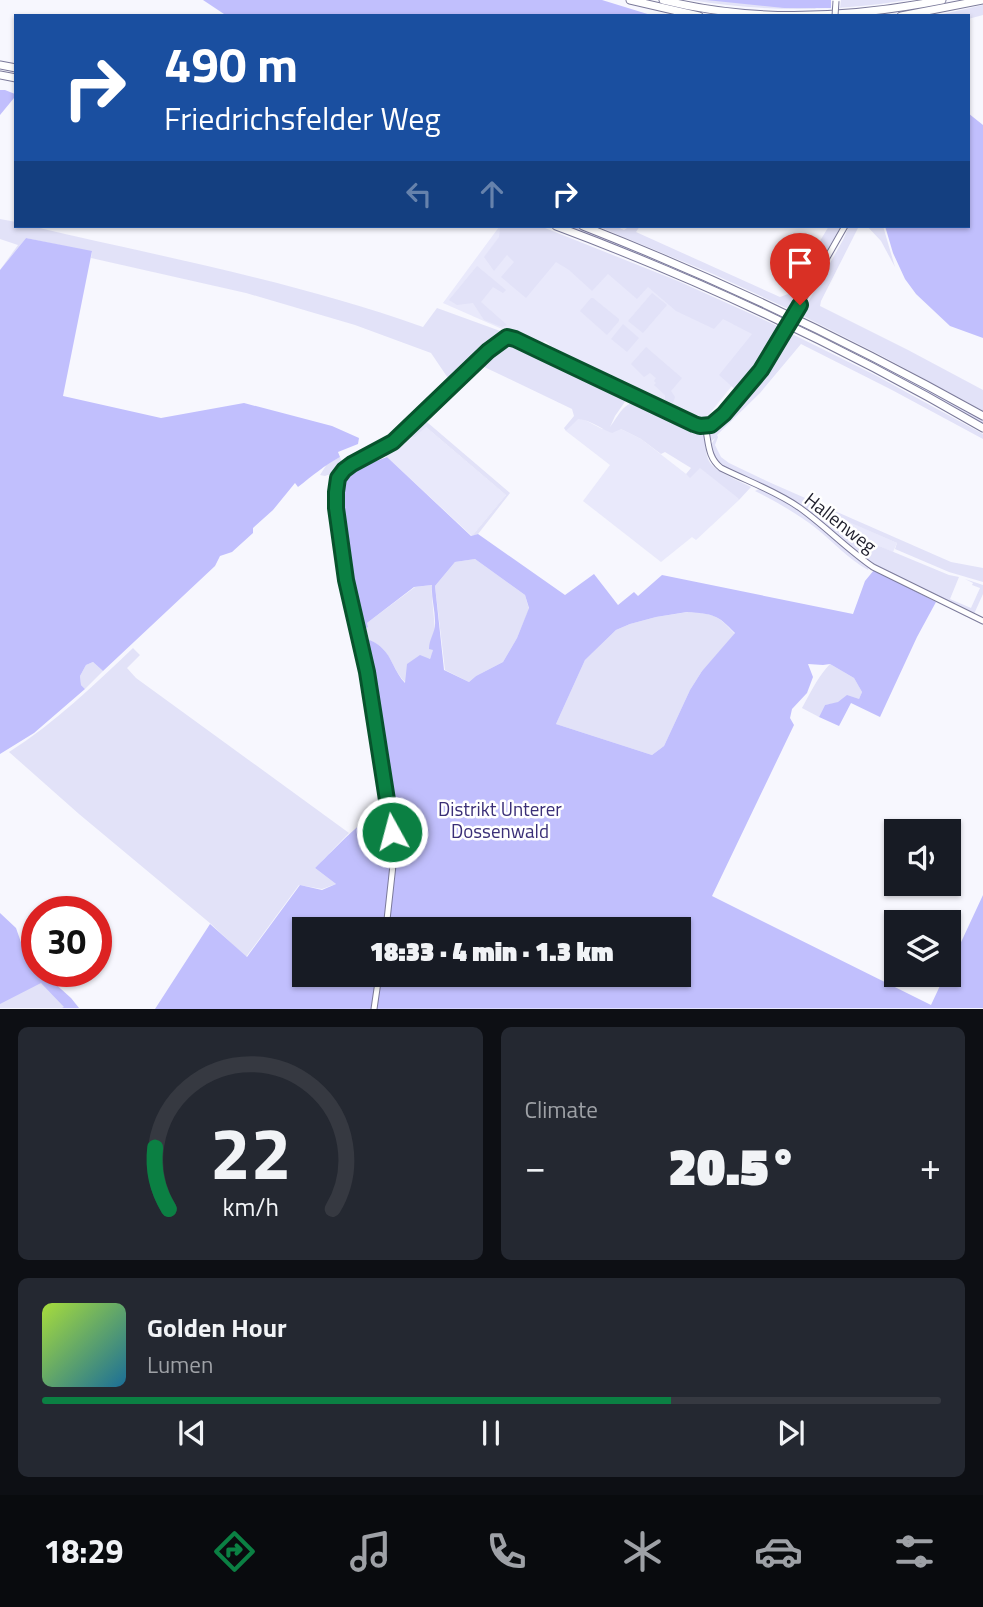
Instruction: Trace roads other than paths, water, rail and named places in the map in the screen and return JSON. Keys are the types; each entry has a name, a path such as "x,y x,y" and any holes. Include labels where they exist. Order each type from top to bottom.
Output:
{"highway":[{"path":"630,0 690,14"},
{"path":"663,0 727,11 774,14"},
{"path":"822,14 856,13 942,0"},
{"path":"911,14 983,0"},
{"path":"561,228 691,281 793,328 874,368 983,428"},
{"path":"588,228 680,265 776,309 983,416"}],"street":[{"path":"387,917 393,865 391,825 367,672 346,580 336,508 338,478 352,464 393,442 488,351 507,337 694,424 705,426 717,421 749,386 782,337 844,228"},
{"name":"Hallenweg","path":"705,426 709,453 721,468 778,495 800,509 873,567 983,621"},
{"path":"374,1009 377,987"}],"park label":[{"name":"Distrikt Unterer Dossenwald","path":"500,819"}]}
